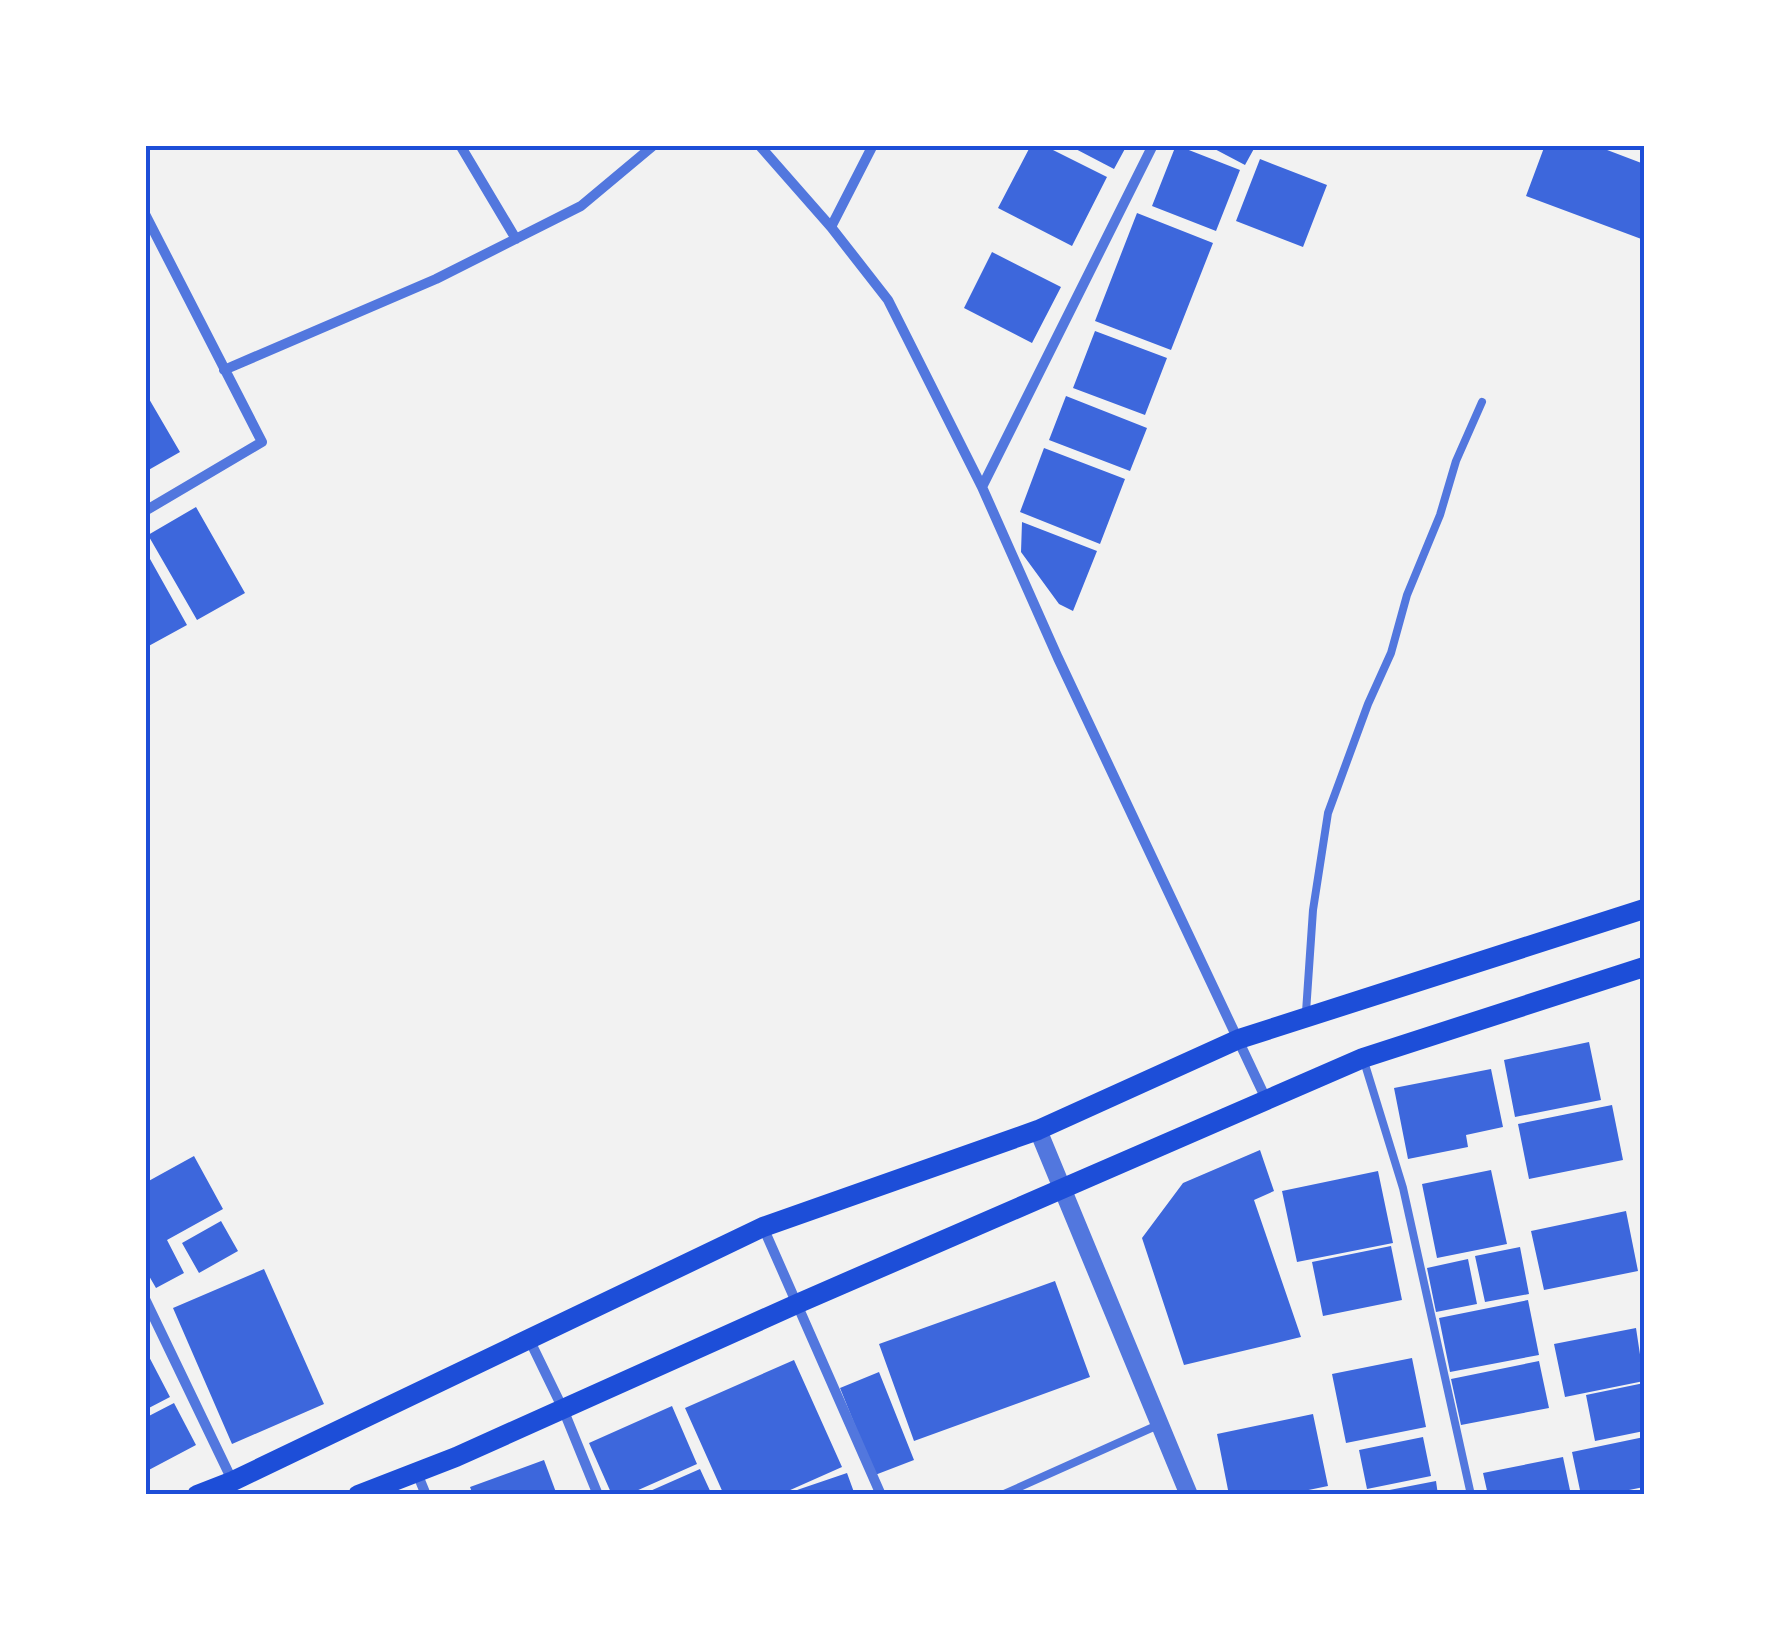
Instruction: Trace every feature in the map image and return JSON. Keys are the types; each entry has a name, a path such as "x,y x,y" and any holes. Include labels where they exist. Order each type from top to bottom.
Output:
{"main road":[{"path":"197,1495 763,1226 1038,1130 1239,1039 1644,909"},
{"path":"358,1495 563,1410 1363,1058 1644,966"}],"street":[{"path":"460,145 516,239"},
{"path":"224,370 436,279 581,206 654,145"},
{"path":"758,145 831,227 888,300 982,487 1058,658 1266,1099"},
{"path":"831,227 872,145"},
{"path":"982,487 1153,145"},
{"path":"145,511 262,442 146,220"},
{"path":"1038,1130 1188,1495"},
{"path":"763,1226 881,1495"},
{"path":"145,1300 233,1481"},
{"path":"529,1339 598,1495"},
{"path":"417,1472 426,1495"}],"lane":[{"path":"1306,1017 1313,910 1328,813 1391,653 1406,594 1482,402"},
{"path":"1363,1058 1403,1188 1471,1495"},
{"path":"1002,1495 1160,1424"}],"building":[{"path":"1031,145 1043,145 1107,177 1072,246 998,208"},
{"path":"1068,145 1127,145 1114,169"},
{"path":"1176,145 1240,170 1216,231 1152,206"},
{"path":"1207,145 1256,145 1245,165"},
{"path":"1545,145 1594,145 1644,164 1644,240 1526,196"},
{"path":"1260,159 1327,185 1303,247 1236,221"},
{"path":"1137,213 1213,243 1171,350 1095,321"},
{"path":"992,252 1061,287 1032,343 964,308"},
{"path":"1095,331 1167,358 1145,415 1073,388"},
{"path":"145,392 180,452 145,472"},
{"path":"1066,396 1147,428 1130,471 1049,440"},
{"path":"1044,448 1125,479 1100,544 1020,512"},
{"path":"196,507 245,593 197,620 148,535"},
{"path":"1022,522 1097,551 1073,611 1059,604 1021,552"},
{"path":"145,550 187,625 145,648"},
{"path":"1589,1042 1601,1100 1515,1117 1504,1060"},
{"path":"1491,1069 1503,1127 1466,1135 1468,1147 1408,1159 1394,1088"},
{"path":"1612,1105 1623,1160 1529,1179 1518,1124"},
{"path":"1260,1150 1274,1191 1254,1200 1301,1337 1184,1365 1142,1238 1183,1183"},
{"path":"194,1156 223,1209 167,1240 184,1273 156,1288 145,1269 145,1183"},
{"path":"1491,1170 1507,1244 1437,1258 1422,1184"},
{"path":"1378,1171 1393,1243 1297,1262 1282,1191"},
{"path":"1626,1211 1638,1271 1544,1290 1531,1231"},
{"path":"221,1221 238,1251 199,1273 182,1243"},
{"path":"1391,1246 1402,1300 1323,1316 1312,1262"},
{"path":"1520,1247 1529,1294 1485,1302 1475,1256"},
{"path":"1468,1259 1477,1304 1436,1312 1427,1268"},
{"path":"264,1269 324,1404 232,1444 173,1308"},
{"path":"1055,1281 1090,1377 914,1441 879,1344"},
{"path":"1528,1300 1539,1355 1450,1372 1439,1318"},
{"path":"1636,1328 1644,1381 1565,1397 1554,1344"},
{"path":"145,1349 170,1397 145,1410"},
{"path":"1412,1358 1426,1427 1346,1443 1332,1374"},
{"path":"794,1360 842,1467 779,1495 724,1495 685,1408"},
{"path":"1539,1361 1549,1408 1461,1425 1451,1379"},
{"path":"879,1372 914,1460 875,1475 840,1388"},
{"path":"1644,1383 1644,1431 1595,1441 1586,1395"},
{"path":"174,1403 196,1445 145,1472 145,1418"},
{"path":"672,1406 697,1464 627,1495 612,1495 589,1443"},
{"path":"1313,1414 1328,1486 1284,1495 1229,1495 1217,1434"},
{"path":"1423,1437 1431,1476 1367,1489 1359,1450"},
{"path":"1644,1437 1644,1487 1581,1495 1572,1452"},
{"path":"1563,1457 1571,1495 1488,1495 1483,1473"},
{"path":"544,1460 557,1495 473,1495 470,1487"},
{"path":"700,1469 712,1495 641,1495"},
{"path":"847,1473 855,1495 799,1495 797,1490"},
{"path":"1436,1481 1438,1495 1374,1495 1374,1493"}]}
